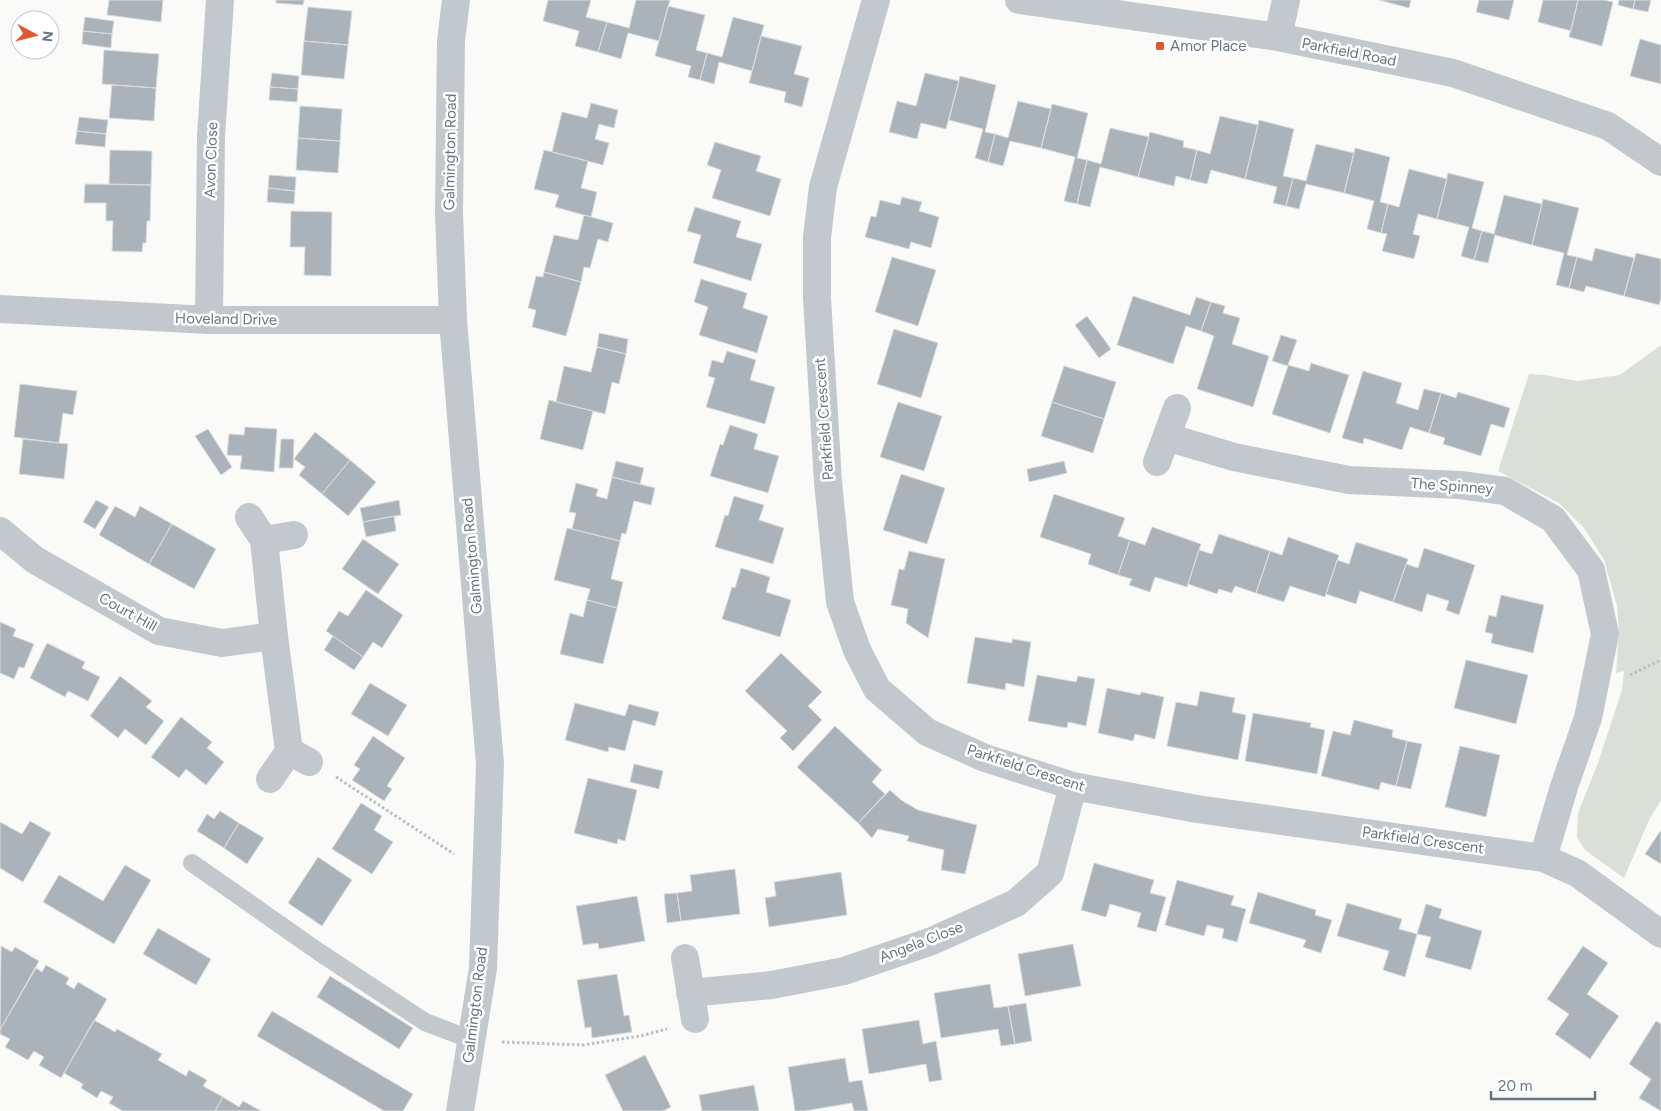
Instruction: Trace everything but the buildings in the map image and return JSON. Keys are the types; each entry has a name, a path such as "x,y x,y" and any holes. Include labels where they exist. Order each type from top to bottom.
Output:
{"street":[{"name":"Avon Close","path":"209,320 211,136 220,0"},
{"name":"Galmington Road","path":"456,0 451,41 450,194 453,320 490,764 483,968 460,1111"},
{"name":"Parkfield Crescent","path":"876,0 823,187 817,237 817,298 828,482 840,602 857,650 877,689 927,732 985,758 1073,786 1198,809 1542,858 1577,873 1661,934"},
{"name":"Parkfield Road","path":"1019,0 1278,38 1453,73 1608,126 1661,162"},
{"path":"1278,38 1286,0"},
{"name":"Hoveland Drive","path":"0,309 209,320 453,320"},
{"path":"1157,462 1177,408"},
{"name":"The Spinney","path":"1167,437 1234,457 1350,480 1460,486 1505,491 1553,519 1591,570 1605,634 1588,718 1542,858"},
{"path":"249,517 264,540 274,636 299,756 270,779"},
{"name":"Court Hill","path":"0,531 36,560 159,631 222,642 274,636"},
{"path":"264,540 294,535"},
{"name":"Angela Close","path":"690,993 772,985 844,971 932,941 1016,903 1050,873 1073,786"},
{"path":"685,958 694,1019"}],"lane":[{"path":"192,863 319,952 425,1022 472,1040"}],"path":[{"path":"299,756 319,765 452,853 466,858 487,856"},
{"path":"472,1040 583,1045 640,1036 686,1024 694,1019"}],"shaded area":[{"path":"1661,345 1661,800 1649,820 1624,878 1585,850 1577,837 1578,813 1598,763 1622,690 1624,671 1616,673 1619,632 1617,606 1604,560 1584,528 1559,503 1498,471 1529,374 1578,381 1620,375"}],"place":[{"name":"Amor Place","path":"1160,46"}]}
